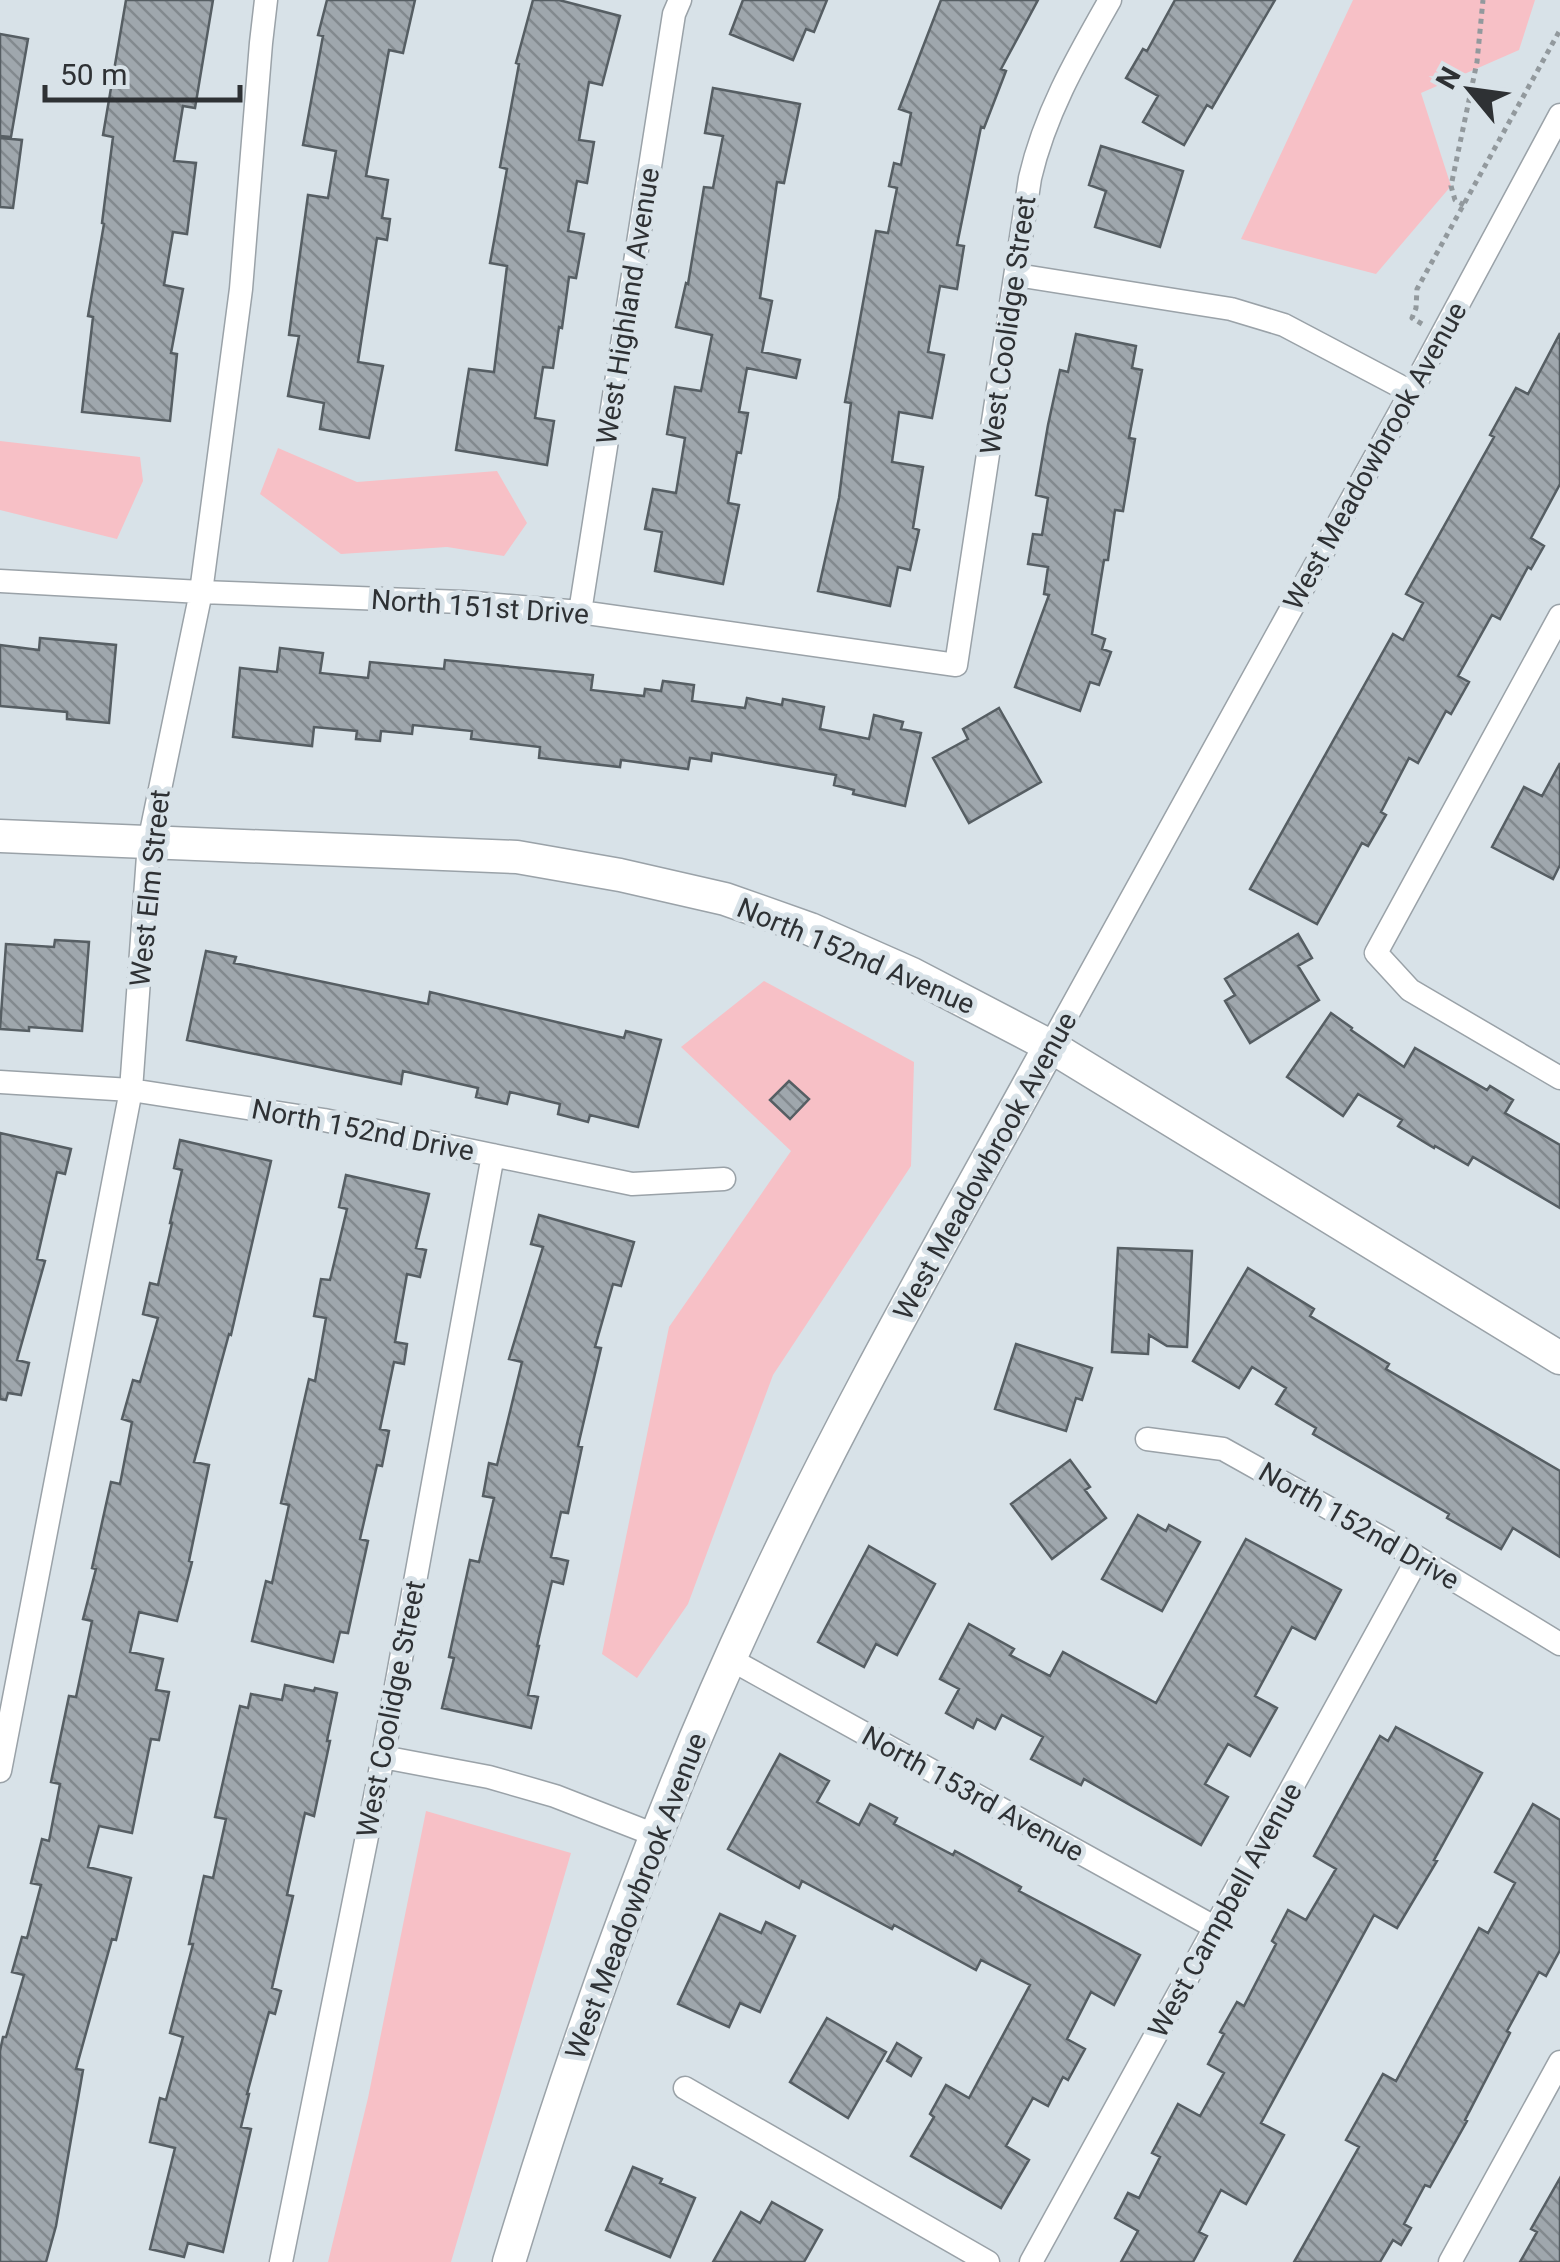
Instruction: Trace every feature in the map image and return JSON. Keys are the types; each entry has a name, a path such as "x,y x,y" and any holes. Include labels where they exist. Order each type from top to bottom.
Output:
{"street":[{"name":"West Elm Street","path":"0,1771 131,1090 149,842 200,592 241,289 266,0"},
{"name":"West Highland Avenue","path":"580,612 674,14 680,0"},
{"name":"West Coolidge Street","path":"956,665 1036,151 1060,90 1110,0"},
{"name":"West Meadowbrook Avenue","path":"508,2262 548,2132 655,1835 770,1571 859,1394 1412,392 1560,115"},
{"path":"1017,275 1258,316 1307,336 1412,392"},
{"name":"North 151st Drive","path":"0,582 462,602 580,612 956,665"},
{"path":"1560,616 1376,953 1410,990 1560,1078"},
{"name":"North 152nd Avenue","path":"0,836 517,857 725,899 810,929 912,974 1050,1046 1560,1358"},
{"name":"North 152nd Drive","path":"0,1082 131,1090 324,1120 632,1184 724,1179"},
{"name":"West Coolidge Street","path":"281,2262 383,1757 493,1155"},
{"name":"North 152nd Drive","path":"1148,1440 1223,1450 1418,1558 1560,1644"},
{"name":"West Campbell Avenue","path":"1031,2262 1418,1558"},
{"name":"North 153rd Avenue","path":"730,1659 1216,1928"},
{"path":"383,1757 489,1776 555,1796 655,1835"},
{"path":"1450,2262 1560,2062"},
{"path":"685,2088 988,2262"}],"path":[{"path":"1464,206 1455,200 1451,186 1477,62 1484,0"},
{"path":"1442,335 1412,318 1417,289 1560,30"}],"shaded area":[{"path":"1353,0 1535,0 1519,50 1421,93 1451,186 1376,274 1241,239"},
{"path":"0,441 140,457 143,481 117,539 0,510"},
{"path":"278,448 357,482 497,471 527,523 504,556 447,547 341,554 260,494"},
{"path":"764,981 914,1062 911,1166 773,1375 688,1604 637,1678 602,1654 669,1327 791,1151 681,1047"},
{"path":"426,1811 571,1853 451,2262 328,2262 368,2098"}],"building":[{"path":"126,0 213,0 195,108 183,106 174,161 196,163 187,234 173,232 164,285 183,289 171,353 177,354 170,421 82,412 93,317 88,316 104,224 113,137 103,135"},
{"path":"327,0 415,0 403,53 389,50 366,176 388,180 382,218 390,219 387,240 377,238 358,362 383,366 369,438 320,429 324,403 288,396 299,336 289,335 308,195 328,198 336,151 303,145 323,36 318,35"},
{"path":"533,0 559,0 620,16 602,85 589,82 579,140 594,142 587,183 577,181 568,231 584,234 576,278 569,277 553,368 543,367 535,418 554,421 547,465 456,450 469,369 494,372 507,266 490,263 507,169 500,167 519,64 516,63"},
{"path":"743,0 827,0 814,32 806,29 793,60 730,34"},
{"path":"941,0 1038,0 1001,69 1006,71 984,128 981,127 957,245 964,246 957,289 940,286 928,352 944,355 932,418 899,412 892,462 923,467 913,528 919,530 910,570 898,567 890,606 818,591 839,498 851,403 845,402 876,231 888,233 897,188 889,186 894,163 901,165 911,113 899,109"},
{"path":"1175,0 1275,0 1212,108 1207,105 1184,145 1143,122 1158,96 1126,78 1143,49 1147,51"},
{"path":"0,34 28,39 11,137 0,136"},
{"path":"713,88 800,104 784,183 777,182 760,298 772,301 762,352 800,360 796,378 747,368 739,412 748,413 728,503 739,505 723,584 655,571 662,532 645,529 653,489 676,493 685,438 667,434 675,387 701,391 712,335 676,327 688,284 704,187 713,188 723,136 705,133"},
{"path":"0,138 22,140 13,208 0,207"},
{"path":"1101,146 1183,171 1160,247 1095,227 1106,191 1089,185"},
{"path":"1560,333 1560,484 1531,538 1544,546 1500,619 1492,615 1458,676 1469,682 1451,714 1446,711 1418,763 1409,758 1381,812 1386,815 1368,846 1362,843 1317,924 1250,889 1393,634 1403,640 1423,603 1406,594 1494,437 1490,435 1516,388 1528,394"},
{"path":"1076,334 1136,346 1132,368 1142,370 1129,438 1135,439 1123,511 1115,510 1092,634 1105,639 1102,649 1111,652 1099,685 1090,682 1080,711 1015,687 1049,595 1044,594 1048,567 1028,564 1033,534 1042,535 1048,498 1036,495 1048,425 1060,370 1068,372"},
{"path":"40,638 116,645 109,723 67,719 67,712 0,706 0,645 39,650"},
{"path":"280,648 323,653 320,673 368,678 370,662 444,669 445,660 593,675 591,690 644,696 645,689 661,691 663,681 694,685 692,701 745,708 747,698 782,705 783,699 824,707 820,729 869,739 874,715 903,722 901,729 921,733 905,806 853,794 854,790 834,785 836,775 712,753 711,761 690,758 688,769 621,760 620,767 539,758 540,747 471,739 472,731 413,725 412,734 381,731 380,741 356,739 357,731 314,727 312,746 233,737 240,668 277,672"},
{"path":"999,708 1041,782 969,823 933,758 968,739 963,729"},
{"path":"1560,763 1560,865 1553,879 1492,847 1524,787 1542,796"},
{"path":"1298,934 1312,958 1298,966 1319,1000 1250,1043 1225,1001 1235,995 1225,979"},
{"path":"55,940 89,942 82,1031 0,1029 6,944 54,947"},
{"path":"206,951 236,957 234,963 428,1004 430,992 624,1038 626,1031 661,1040 638,1127 590,1115 588,1122 558,1114 560,1104 510,1092 507,1104 476,1097 478,1088 403,1071 401,1084 187,1040"},
{"path":"1331,1013 1404,1067 1415,1048 1487,1090 1490,1086 1513,1100 1505,1113 1560,1145 1560,1208 1473,1157 1468,1165 1434,1148 1398,1126 1402,1120 1358,1094 1343,1116 1287,1077"},
{"path":"789,1081 809,1099 790,1119 770,1100"},
{"path":"0,1133 71,1149 65,1174 57,1172 37,1259 45,1261 17,1360 29,1363 21,1395 8,1393 6,1400 0,1399"},
{"path":"180,1140 271,1161 231,1335 194,1462 209,1465 177,1621 139,1612 130,1652 163,1659 156,1690 169,1692 159,1740 151,1739 132,1833 99,1826 88,1867 131,1878 76,2069 83,2070 56,2226 46,2262 0,2262 0,2051 24,1975 12,1972 22,1937 27,1938 41,1885 31,1883 42,1839 49,1841 60,1784 51,1782 69,1696 76,1697 92,1621 83,1619 96,1569 92,1568 111,1482 120,1484 132,1422 122,1419 133,1380 140,1382 158,1318 143,1314 150,1283 158,1285 172,1223 182,1170 174,1168"},
{"path":"346,1175 429,1194 416,1248 426,1250 420,1277 407,1274 395,1342 407,1344 404,1364 394,1362 380,1429 389,1431 360,1539 368,1541 348,1633 340,1632 333,1662 252,1641 266,1581 272,1583 289,1505 281,1503 309,1379 315,1381 326,1318 314,1316 321,1279 330,1280 347,1209 339,1207"},
{"path":"539,1215 634,1242 621,1286 613,1284 595,1347 601,1348 578,1446 582,1447 568,1513 561,1512 551,1557 568,1561 563,1584 552,1581 537,1646 528,1695 538,1697 531,1728 442,1708 470,1560 479,1562 494,1498 483,1496 489,1463 497,1465 522,1362 509,1359 543,1247 531,1244"},
{"path":"1118,1248 1192,1251 1187,1347 1167,1346 1149,1335 1148,1354 1112,1352"},
{"path":"1248,1268 1314,1309 1310,1316 1389,1364 1386,1369 1560,1471 1560,1557 1513,1528 1501,1549 1447,1518 1449,1514 1313,1434 1316,1428 1276,1404 1286,1388 1252,1367 1239,1388 1193,1361"},
{"path":"1016,1344 1092,1368 1082,1400 1076,1398 1066,1431 995,1409"},
{"path":"1070,1460 1090,1487 1085,1490 1106,1518 1052,1559 1011,1504"},
{"path":"1138,1515 1166,1531 1169,1525 1200,1542 1162,1611 1102,1579"},
{"path":"1246,1539 1341,1590 1315,1639 1292,1627 1255,1696 1277,1708 1250,1756 1228,1744 1205,1784 1228,1797 1201,1845 1084,1779 1081,1785 1031,1759 1043,1737 1002,1715 995,1729 977,1719 973,1728 946,1713 959,1689 940,1679 969,1624 1014,1649 1010,1655 1050,1676 1063,1652 1156,1703"},
{"path":"869,1546 935,1584 897,1655 876,1644 864,1667 818,1642"},
{"path":"285,1685 337,1693 330,1741 314,1816 305,1813 287,1895 293,1896 272,1988 281,1991 275,2014 269,2012 247,2094 241,2127 251,2129 223,2252 188,2243 184,2257 150,2249 175,2148 150,2142 160,2098 166,2100 183,2037 170,2033 193,1944 189,1944 204,1876 213,1878 226,1819 215,1817 240,1706 248,1708 251,1694 282,1700"},
{"path":"1396,1727 1482,1773 1434,1860 1437,1861 1397,1928 1374,1915 1261,2123 1284,2135 1246,2204 1221,2190 1199,2232 1207,2236 1193,2262 1121,2262 1138,2231 1115,2218 1128,2193 1139,2198 1160,2157 1152,2153 1178,2104 1200,2116 1224,2073 1208,2064 1224,2034 1220,2032 1237,2002 1244,2006 1276,1944 1272,1941 1288,1910 1306,1920 1336,1869 1314,1856 1380,1736 1388,1741"},
{"path":"780,1754 829,1781 817,1802 859,1825 870,1804 897,1818 894,1824 953,1855 955,1851 1021,1887 1019,1891 1140,1955 1114,2005 1091,1992 1067,2039 1085,2049 1068,2080 1063,2077 1048,2106 1033,2098 1006,2146 1029,2160 1001,2208 911,2156 934,2117 930,2114 946,2085 969,2098 1030,1985 981,1960 976,1970 894,1925 892,1929 802,1881 799,1888 728,1849"},
{"path":"1533,1804 1560,1820 1560,1950 1546,1976 1539,1972 1507,2031 1510,2033 1467,2121 1404,2224 1411,2228 1401,2245 1393,2240 1380,2262 1294,2262 1359,2147 1346,2140 1383,2074 1396,2081 1479,1928 1488,1933 1515,1883 1495,1872"},
{"path":"720,1914 761,1933 766,1922 795,1936 760,2012 740,2003 729,2027 678,2004"},
{"path":"827,2018 886,2052 848,2118 790,2082"},
{"path":"897,2043 921,2058 911,2076 887,2061"},
{"path":"633,2167 695,2198 670,2257 606,2230"},
{"path":"1560,2178 1560,2262 1520,2262 1537,2232 1531,2229"},
{"path":"772,2202 822,2230 804,2262 713,2262 741,2212 760,2223"}]}
